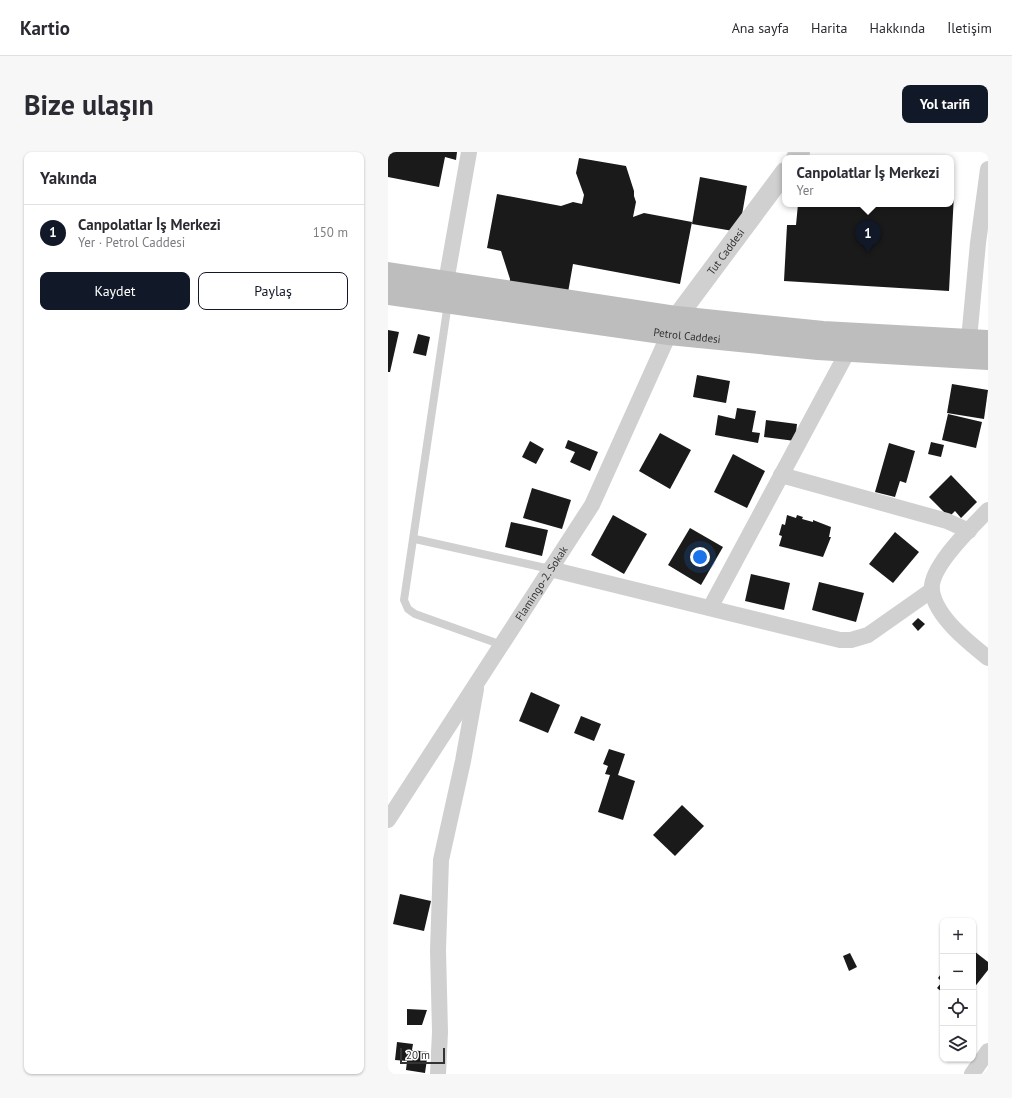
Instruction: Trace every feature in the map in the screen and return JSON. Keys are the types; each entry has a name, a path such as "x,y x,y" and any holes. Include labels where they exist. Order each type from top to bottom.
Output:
{"main road":[{"path":"388,273 447,292"},
{"name":"Petrol Caddesi","path":"388,294 447,292 848,351 978,349"},
{"path":"673,325 822,332 978,349"}],"street":[{"path":"447,292 469,152"},
{"path":"978,349 978,243 988,169"},
{"name":"Tut Caddesi","path":"673,325 782,176"},
{"name":"Flamingo-2. Sokak","path":"388,820 592,505 673,325"},
{"path":"710,608 848,351"},
{"path":"781,475 947,521 969,531"},
{"path":"988,510 947,554 937,572 932,590 936,602 959,634 988,658"},
{"path":"550,569 840,640 861,638 874,631 932,590"},
{"path":"438,1074 440,1032 438,950 441,860 463,761 478,679"},
{"path":"972,1074 988,1051"}],"lane":[{"path":"447,292 415,539 404,595 408,609 415,614 502,645"},
{"path":"415,539 550,569"}],"building":[{"path":"388,152 457,152 456,160 445,157 439,187 388,177"},
{"path":"579,158 626,166 636,202 633,217 644,213 692,222 680,284 573,264 567,298 509,287 510,279 501,251 487,248 497,194 561,206 573,202 582,204 584,195 576,173"},
{"path":"700,177 747,186 739,232 692,224"},
{"path":"798,207 953,207 949,291 784,281 787,225 796,225"},
{"path":"388,330 399,332 390,372 388,372"},
{"path":"418,334 430,337 426,356 413,353"},
{"path":"697,375 730,381 726,403 693,397"},
{"path":"952,384 988,390 984,419 947,413"},
{"path":"737,408 756,411 752,432 760,433 758,443 715,435 718,415 735,419"},
{"path":"948,414 982,422 976,448 942,440"},
{"path":"766,420 797,424 795,441 764,437"},
{"path":"660,433 691,450 670,489 639,471"},
{"path":"568,440 598,452 590,471 570,462 575,452 565,448"},
{"path":"530,441 544,449 536,464 522,457"},
{"path":"931,442 944,445 941,457 928,454"},
{"path":"889,443 915,451 906,483 900,481 895,497 875,492"},
{"path":"733,454 765,471 747,508 714,492"},
{"path":"951,475 977,502 961,518 955,511 949,517 929,497"},
{"path":"532,488 571,500 562,529 523,518"},
{"path":"613,515 647,534 624,574 591,555"},
{"path":"787,515 796,518 797,515 803,517 802,519 813,522 813,520 831,527 829,537 831,537 823,557 779,546 782,536 779,535 782,524 785,525"},
{"path":"511,522 548,530 542,556 505,547"},
{"path":"690,528 723,547 701,585 668,565"},
{"path":"895,532 919,552 893,583 869,564"},
{"path":"751,574 790,583 784,610 745,601"},
{"path":"819,582 864,593 856,622 812,610"},
{"path":"918,618 925,624 918,631 912,624"},
{"path":"531,692 560,705 548,733 519,721"},
{"path":"581,716 601,724 594,741 574,733"},
{"path":"609,749 625,754 618,775 635,781 623,820 598,812 610,775 605,774 608,766 603,764"},
{"path":"682,805 704,826 675,856 653,835"},
{"path":"400,894 431,901 424,931 393,924"},
{"path":"850,953 857,967 849,971 843,956"},
{"path":"976,953 988,962 988,970 976,985"},
{"path":"407,1009 427,1010 422,1025 407,1025"},
{"path":"397,1042 413,1044 412,1050 428,1052 425,1073 406,1070 407,1061 395,1060"}],"place":[{"name":"Canpolatlar İş Merkezi","path":"868,253"}]}
